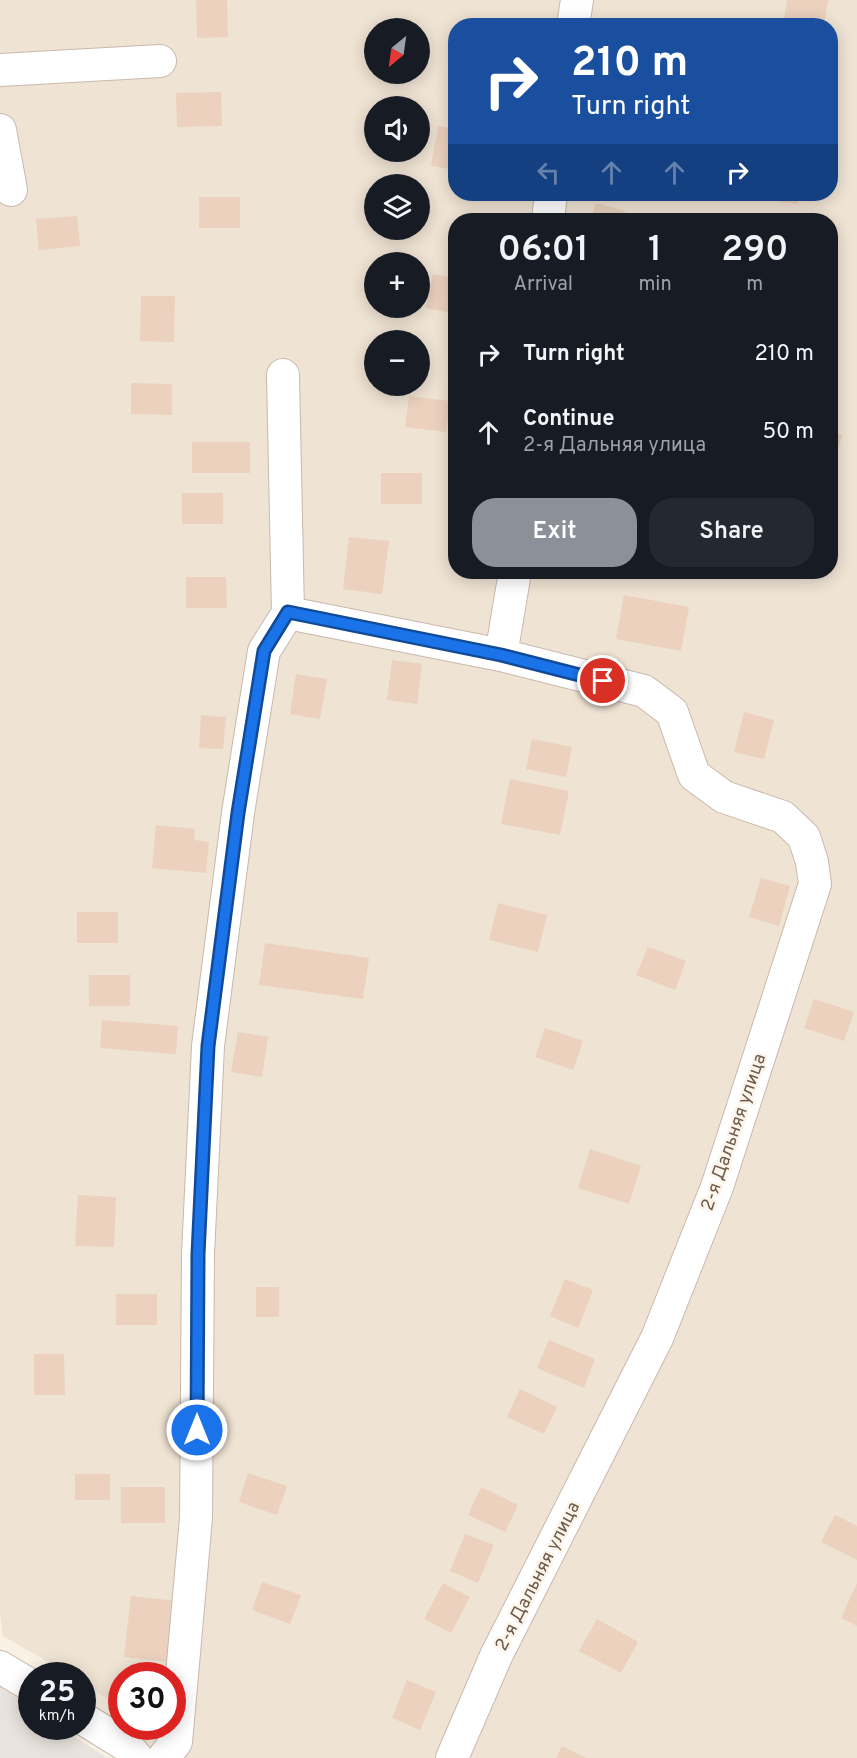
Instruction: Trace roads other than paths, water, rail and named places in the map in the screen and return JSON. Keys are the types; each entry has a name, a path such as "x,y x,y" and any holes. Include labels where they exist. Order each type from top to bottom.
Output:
{"street":[{"path":"574,18 577,0"},
{"path":"0,70 160,61"},
{"path":"0,130 11,190"},
{"path":"163,1758 176,1742 196,1518 198,1254 208,1046 238,813 264,651 288,612 284,375"},
{"path":"501,655 514,579"},
{"name":"2-я Дальняя улица","path":"288,612 501,655 644,691 672,712 694,775 724,797 783,817 804,837 812,862 815,884 717,1187 657,1338 496,1656 452,1758"},
{"path":"0,1667 18,1678"},
{"path":"96,1727 127,1746 137,1758"}]}
